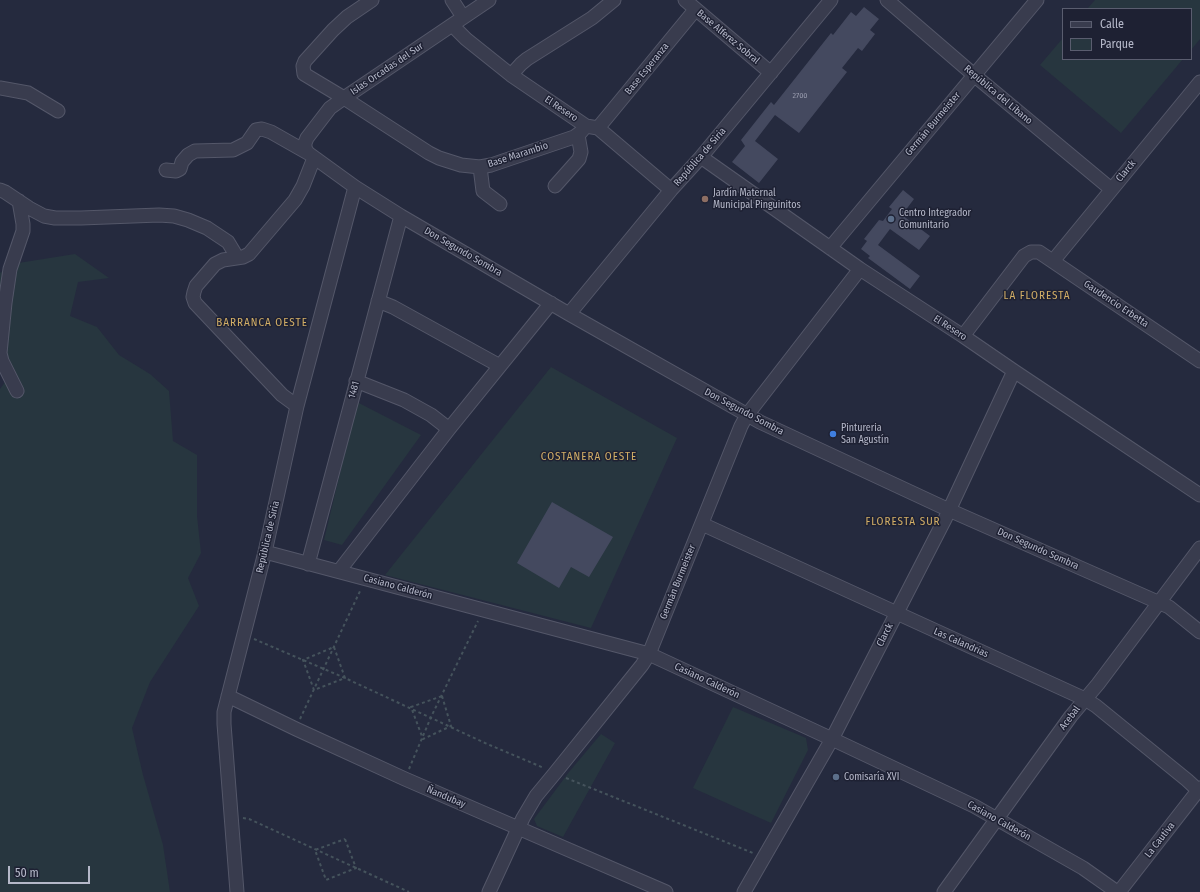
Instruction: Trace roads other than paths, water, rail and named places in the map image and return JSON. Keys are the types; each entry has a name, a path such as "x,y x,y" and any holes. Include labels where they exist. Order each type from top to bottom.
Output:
{"street":[{"name":"Base Marambio","path":"372,0 347,17 305,61 303,66 306,77 344,98 439,158 461,165 480,167 491,165 587,129"},
{"path":"452,0 463,17"},
{"name":"Islas Orcadas del Sur","path":"297,406 282,395 195,303 193,297 196,286 215,264 223,260 243,257 249,254 295,200 303,186 311,156 305,148 305,143 307,138 330,108 489,0"},
{"path":"511,75 527,59 592,18 614,0"},
{"name":"Base Alferez Sobral","path":"685,0 771,73"},
{"name":"República de Siria","path":"569,314 671,190 701,158 831,0"},
{"name":"República del Líbano","path":"887,0 974,75 1111,189"},
{"name":"Germán Burmeister","path":"830,248 1037,0"},
{"name":"Base Esperanza","path":"587,129 695,10"},
{"name":"El Resero","path":"452,25 466,39 511,75 671,190"},
{"name":"Clarck","path":"1053,260 1200,82"},
{"path":"0,88 28,93 58,111"},
{"name":"Don Segundo Sombra","path":"166,170 176,171 180,169 182,162 188,155 196,151 233,150 247,143 256,130 262,128 271,132 311,156 354,187 401,216 569,314 760,422 950,510 1160,602 1169,607 1200,632"},
{"path":"555,186 579,159 587,129"},
{"name":"El Resero","path":"701,158 860,269 963,336 1014,372 1200,495"},
{"path":"480,167 483,191 500,204"},
{"name":"República de Siria","path":"237,892 224,712 265,552 297,406 354,187"},
{"path":"0,190 28,208 44,216 55,218 159,215 174,216 188,220 212,231 228,242 237,257"},
{"path":"17,391 2,361 0,353 5,303 5,268 23,231 24,224 19,201"},
{"path":"23,231 35,220 44,216"},
{"name":"1481","path":"308,564 401,216"},
{"name":"Gaudencio Erbetta","path":"963,336 1024,256 1031,252 1039,252 1053,260 1200,361"},
{"name":"Germán Burmeister","path":"489,892 518,827 536,796 642,664 648,654 741,426 747,415 860,269"},
{"path":"378,301 393,307 500,366"},
{"path":"339,571 449,429 551,303"},
{"name":"Clarck","path":"744,892 832,738 895,613 950,510 1014,372"},
{"path":"356,381 409,403 431,415 449,429"},
{"name":"Las Calandrias","path":"702,524 1085,699 1096,706 1199,791"},
{"name":"Acebal","path":"944,892 1071,716 1098,684 1200,548"},
{"name":"Casiano Calderón","path":"265,552 648,654 832,738 974,806 1082,868 1118,892"},
{"name":"Ñandubay","path":"228,696 405,779 666,892"},
{"name":"La Cautiva","path":"1118,892 1199,791"}],"place":[{"name":"Jardín Maternal Municipal Pinguinitos","path":"705,199"},
{"name":"Centro Integrador Comunitario","path":"891,219"},
{"name":"Pintureria San Agustín","path":"833,434"},
{"name":"Comisaría XVI","path":"836,777"}],"district":[{"name":"LA FLORESTA","path":"1037,296"},
{"name":"BARRANCA OESTE","path":"262,323"},
{"name":"COSTANERA OESTE","path":"589,457"},
{"name":"FLORESTA SUR","path":"903,522"}]}
